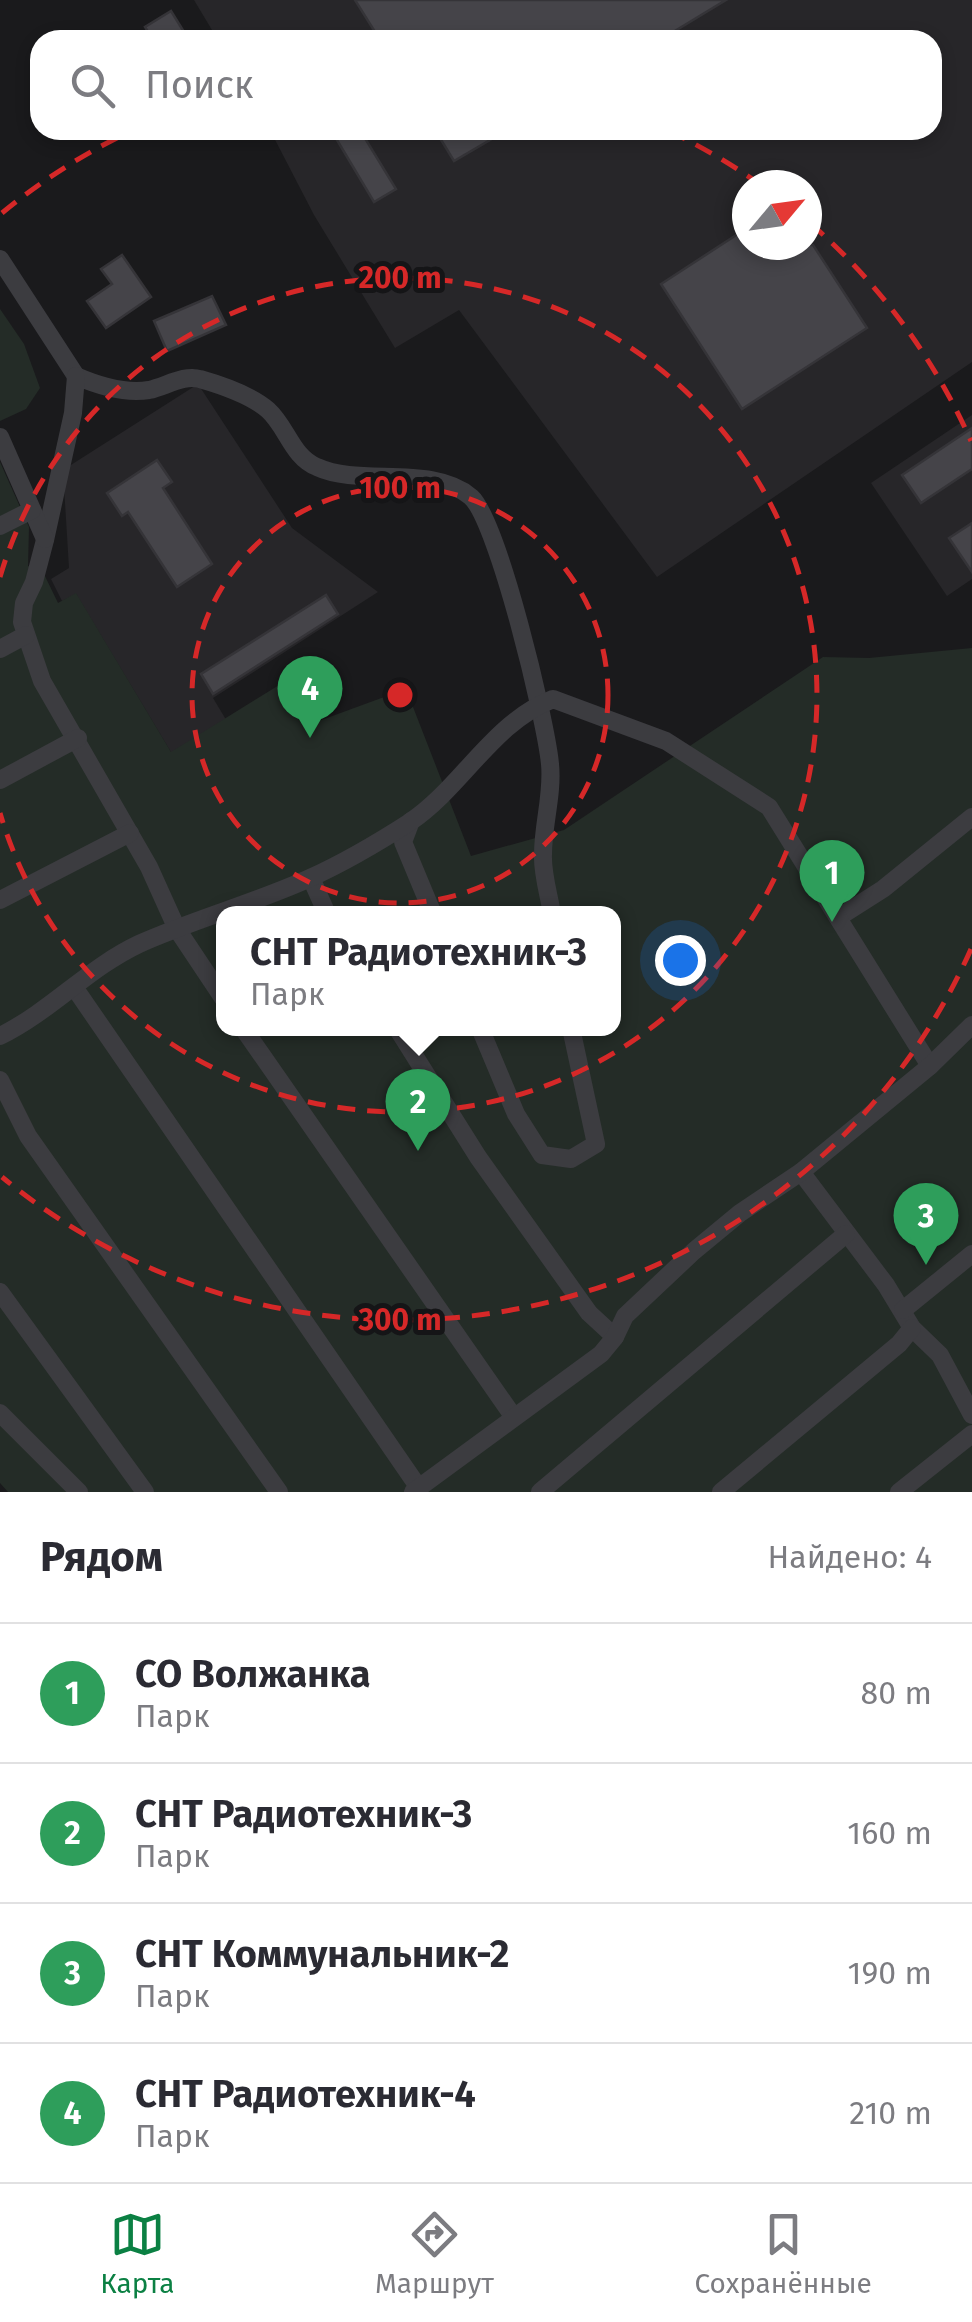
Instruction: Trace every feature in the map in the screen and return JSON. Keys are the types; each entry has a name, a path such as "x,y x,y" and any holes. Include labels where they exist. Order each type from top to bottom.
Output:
{"street":[{"path":"0,259 76,376 73,413 46,540 24,603 22,622 42,681 130,833 177,929 216,988"},
{"path":"76,376 122,391 148,390 194,376 269,410 290,443 314,467 341,474 381,475 448,485 472,498 494,538 541,704 551,767 542,855 551,906"},
{"path":"0,437 46,540"},
{"path":"0,526 32,510"},
{"path":"0,649 26,635"},
{"path":"237,906 310,878 411,821 444,794 497,734 554,699 666,741 769,807 930,1066"},
{"path":"0,780 78,738"},
{"path":"839,917 883,888 972,818"},
{"path":"411,821 403,842 430,906"},
{"path":"0,900 130,833"},
{"path":"310,878 323,906"},
{"path":"0,1036 34,1018 89,972 138,945 216,914"},
{"path":"74,988 416,1490 600,1354 625,1316 694,1251 740,1213 802,1172 930,1066 972,1025"},
{"path":"249,1036 514,1416"},
{"path":"402,1036 478,1157 590,1313 615,1336"},
{"path":"483,1036 516,1114 542,1155 571,1159 596,1144 573,1036"},
{"path":"0,1080 28,1136 278,1492"},
{"path":"802,1172 903,1310 912,1328 940,1354 972,1416"},
{"path":"540,1492 846,1234"},
{"path":"903,1310 972,1254"},
{"path":"0,1292 145,1492"},
{"path":"721,1492 899,1344 912,1328"},
{"path":"2,1418 79,1492"},
{"path":"899,1492 972,1434"}],"shaded area":[{"path":"194,0 972,0 972,362 657,577 459,310 395,348 314,215 275,140 942,140 942,30 212,30"},
{"path":"0,309 24,344 40,388 26,409 0,421"},
{"path":"198,384 292,528 378,592 213,698 249,758 195,792 76,594 62,601 51,579 69,568 63,470"},
{"path":"972,415 972,579 947,596 871,483"},
{"path":"0,462 29,527 28,566 43,572 58,603 76,593 171,752 284,682 316,722 406,689 471,856 564,830 823,657 869,658 972,648 972,1492 8,1492 0,1483"}],"building":[{"path":"355,0 726,0 676,30 374,30"},
{"path":"171,11 183,30 147,30 145,27"},
{"path":"337,140 366,140 396,189 374,202"},
{"path":"441,140 490,140 454,161"},
{"path":"732,238 732,260 822,259 867,328 742,409 661,284"},
{"path":"122,255 151,297 106,328 87,301 112,284 101,269"},
{"path":"212,296 226,325 167,351 154,321"},
{"path":"972,428 972,469 921,503 902,475"},
{"path":"157,460 172,482 163,488 212,564 177,587 128,512 122,516 107,493"},
{"path":"972,523 972,572 949,538"},
{"path":"326,595 338,614 213,694 201,674"}],"place":[{"name":"СНТ Радиотехник-4","path":"310,738"},
{"name":"СО Волжанка","path":"832,922"},
{"name":"СНТ Радиотехник-3","path":"418,1151"},
{"name":"СНТ Коммунальник-2","path":"926,1265"}]}
